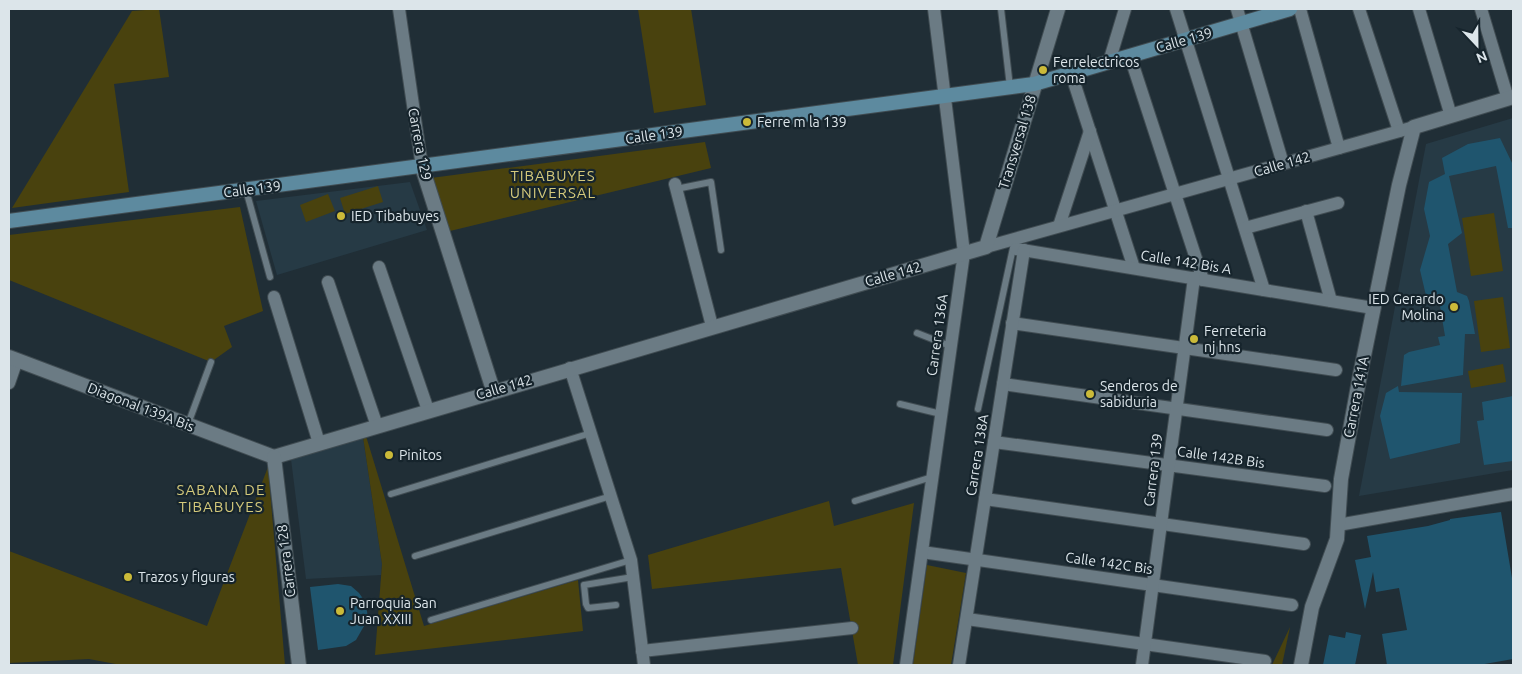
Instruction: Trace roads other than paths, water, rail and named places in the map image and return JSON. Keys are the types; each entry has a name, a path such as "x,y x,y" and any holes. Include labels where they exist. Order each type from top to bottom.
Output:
{"main road":[{"name":"Calle 139","path":"9,221 1034,84 1290,9"}],"street":[{"name":"Carrera 129","path":"399,9 422,167 493,390"},
{"name":"Carrera 136A","path":"906,665 964,253 934,9"},
{"name":"Transversal 138","path":"990,245 1034,84 1058,9"},
{"path":"1109,62 1125,9"},
{"path":"1176,9 1264,290"},
{"path":"1237,9 1283,164"},
{"path":"1300,9 1339,148"},
{"path":"1359,9 1399,131"},
{"path":"1419,9 1451,116"},
{"path":"1481,9 1511,98"},
{"name":"Carrera 139","path":"1130,56 1175,194 1198,279 1184,348 1142,665"},
{"path":"1071,73 1134,268"},
{"name":"Calle 142","path":"274,457 493,390 990,245 1283,164 1511,98"},
{"name":"Carrera 141A","path":"1301,665 1312,607 1332,553 1338,525 1341,479 1399,185 1414,127"},
{"path":"1059,226 1090,131"},
{"path":"676,186 712,326"},
{"path":"1244,228 1338,203"},
{"path":"1306,211 1331,301"},
{"name":"Calle 142 Bis A","path":"990,245 1374,308"},
{"name":"Carrera 138A","path":"959,665 1012,323 1018,249"},
{"path":"379,267 428,410"},
{"path":"328,282 377,426"},
{"path":"274,298 319,443"},
{"path":"1012,323 1336,370"},
{"path":"9,383 13,359"},
{"name":"Diagonal 139A Bis","path":"13,359 274,457"},
{"path":"570,368 631,560 644,665"},
{"path":"1003,384 1327,430"},
{"name":"Calle 142B Bis","path":"994,442 1325,486"},
{"name":"Carrera 128","path":"274,457 299,665"},
{"path":"1338,525 1513,494"},
{"path":"985,499 1304,544"},
{"name":"Calle 142C Bis","path":"922,552 1292,605"},
{"path":"966,619 1265,661"},
{"path":"642,651 852,628"}],"lane":[{"path":"1001,9 1010,87"},
{"path":"676,186 711,182 721,250"},
{"path":"246,190 270,277"},
{"path":"978,409 1018,249"},
{"path":"917,333 950,346"},
{"path":"188,424 211,362"},
{"path":"900,404 941,414"},
{"path":"390,494 591,433"},
{"path":"855,501 932,477"},
{"path":"415,556 611,496"},
{"path":"431,620 631,560"},
{"path":"616,605 588,608 584,585 633,576"}],"place":[{"name":"Ferrelectricos roma","path":"1043,70"},
{"name":"Ferre m la 139","path":"747,122"},
{"name":"IED Tibabuyes","path":"341,216"},
{"name":"IED Gerardo Molina","path":"1454,307"},
{"name":"Ferreteria nj hns","path":"1194,339"},
{"name":"Senderos de sabiduria","path":"1090,394"},
{"name":"Pinitos","path":"389,455"},
{"name":"Trazos y figuras","path":"128,577"},
{"name":"Parroquia San Juan XXIII","path":"340,611"}],"district":[{"name":"TIBABUYES UNIVERSAL","path":"553,184"},
{"name":"SABANA DE TIBABUYES","path":"221,498"}]}
